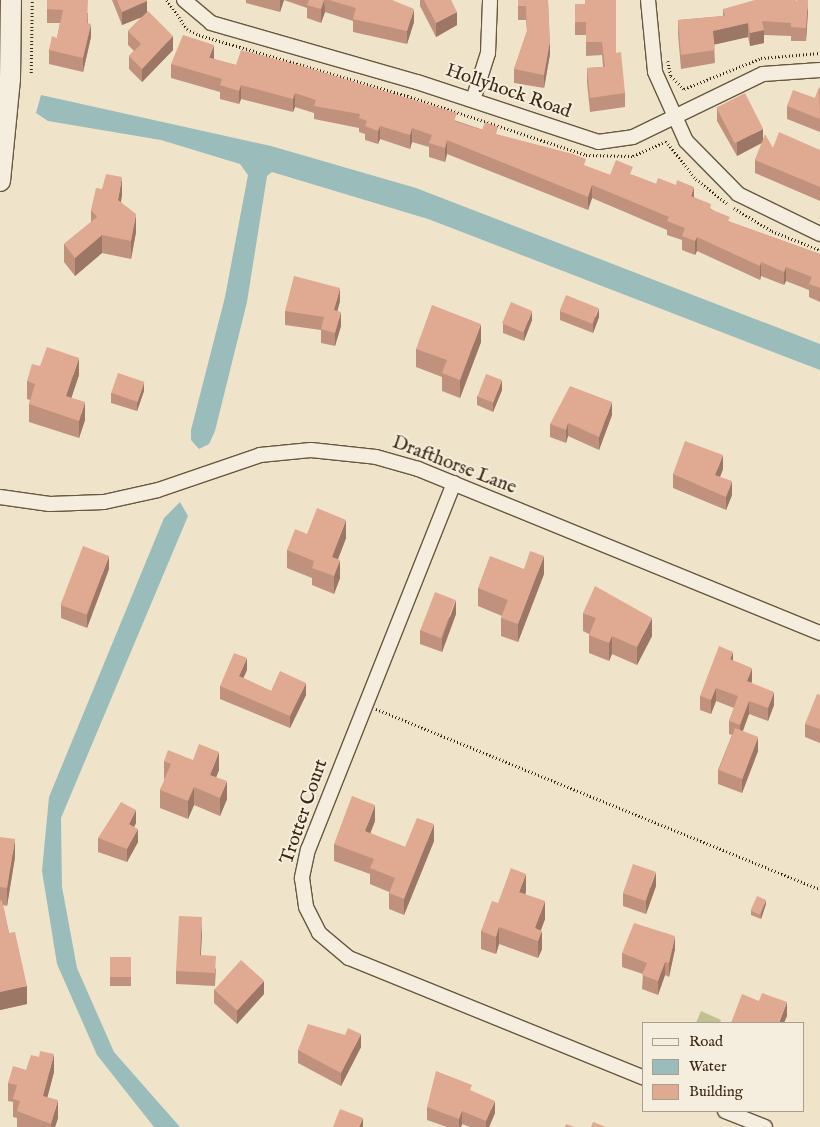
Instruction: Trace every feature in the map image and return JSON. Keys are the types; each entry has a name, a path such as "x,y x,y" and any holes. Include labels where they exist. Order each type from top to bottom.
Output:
{"street":[{"path":"0,180 10,80 12,0"},
{"name":"Hollyhock Road","path":"184,0 211,23 473,100 598,142 625,140 763,74 820,70"},
{"path":"473,100 488,53 490,0"},
{"path":"648,0 651,54 672,117 703,163 730,188 761,208 820,234"},
{"name":"Drafthorse Lane","path":"0,497 50,504 104,502 158,490 229,462 311,450 376,457 454,484 820,633"},
{"name":"Trotter Court","path":"454,484 303,868 306,907 319,933 349,958 642,1077"},
{"path":"727,1112 764,1127"}],"path":[{"path":"31,73 32,0"},
{"path":"167,0 187,29 199,35 411,97 586,155 632,156 666,141 716,197 772,231 820,250"},
{"path":"668,59 672,76 684,89 761,58 820,53"},
{"path":"366,705 820,889"}],"green space":[{"path":"701,1011 721,1020 720,1022 696,1022"}],"water":[{"path":"41,95 271,146 416,188 820,344 820,370 428,219 272,172 267,176 247,302 215,431 209,444 199,449 191,440 191,430 225,297 248,175 240,164 161,140 48,121 36,113"},
{"path":"180,502 188,516 61,818 62,887 77,968 114,1052 180,1127 154,1127 97,1055 57,964 42,871 49,797 164,518"}],"building":[{"path":"47,0 88,0 87,23 91,24 83,58 49,50 52,36 57,38 63,10 47,9"},
{"path":"117,0 147,0 147,1 122,12"},
{"path":"309,0 324,0 321,9 307,5"},
{"path":"329,0 392,0 414,9 407,31 353,19 356,8"},
{"path":"424,0 451,0 457,12 436,23"},
{"path":"518,0 548,0 550,41 544,75 514,69 527,31 526,6 518,6"},
{"path":"585,0 616,0 616,53 621,52 625,93 590,98 587,68 605,67 602,42 586,42 586,22 575,22 575,4 585,4"},
{"path":"755,0 796,0 796,2 797,0 808,0 806,28 791,27 791,23 762,21 764,30 750,33 748,23 713,31 715,50 681,55 678,20 725,16 723,9"},
{"path":"148,11 173,36 142,69 129,56 141,44 128,31"},
{"path":"183,35 214,45 209,58 236,65 241,50 302,66 457,113 454,121 482,130 485,122 498,127 496,134 573,154 586,159 584,165 610,175 616,160 633,167 630,174 656,184 658,178 676,185 677,180 694,187 691,196 711,204 710,209 730,217 728,221 820,254 820,288 809,284 812,277 786,267 784,272 761,262 760,266 697,237 695,241 682,236 685,228 667,221 669,217 592,185 588,197 447,140 445,148 429,143 432,135 412,128 410,135 380,126 378,131 365,126 367,121 359,118 360,114 314,106 316,100 295,93 293,99 241,85 239,91 220,85 222,79 171,64"},
{"path":"819,87 820,119 787,106 793,90 815,98"},
{"path":"745,93 763,129 735,143 716,108"},
{"path":"779,132 820,150 820,187 755,160 765,134 773,148"},
{"path":"106,174 122,177 118,200 136,214 131,241 102,235 75,258 64,244 97,217 91,210 96,188 102,189"},
{"path":"294,276 340,288 334,310 341,312 335,333 321,329 324,317 285,311"},
{"path":"566,295 598,308 592,324 560,311"},
{"path":"511,302 532,311 523,332 502,323"},
{"path":"432,305 481,324 460,380 442,373 447,360 416,349"},
{"path":"47,347 79,358 66,396 85,402 79,421 29,404 35,384 27,381 32,364 40,366"},
{"path":"118,373 144,382 138,402 111,393"},
{"path":"486,374 502,380 493,402 477,396"},
{"path":"570,386 612,402 599,437 568,423 566,430 550,424"},
{"path":"685,441 723,455 715,475 732,481 726,497 673,474"},
{"path":"317,508 346,520 332,557 340,560 334,576 312,568 314,561 287,550 295,529 307,534"},
{"path":"83,546 109,556 87,615 60,605"},
{"path":"530,551 544,556 518,624 501,618 508,600 478,588 490,556 524,569"},
{"path":"595,586 652,618 637,647 612,636 609,643 589,635 596,618 583,613"},
{"path":"435,592 456,600 441,638 420,630"},
{"path":"719,646 733,652 730,659 752,668 747,681 774,692 768,708 749,701 740,725 729,721 738,696 716,688 711,700 700,696"},
{"path":"234,653 247,658 239,676 271,691 280,671 306,683 290,716 220,686"},
{"path":"817,694 820,695 820,729 805,724"},
{"path":"735,728 758,737 742,779 719,770"},
{"path":"199,744 219,752 210,775 227,781 220,798 194,787 188,801 160,790 171,764 164,761 168,750 193,760"},
{"path":"352,796 375,805 365,831 405,847 417,818 434,824 404,899 389,893 395,878 370,868 374,859 334,844"},
{"path":"121,802 136,810 129,824 138,829 127,849 98,838"},
{"path":"0,837 15,839 7,888 0,887"},
{"path":"633,864 656,872 646,901 623,893"},
{"path":"511,868 526,874 519,892 545,901 535,928 542,931 538,941 499,927 496,937 481,931 492,901 498,903"},
{"path":"757,896 766,900 760,915 750,911"},
{"path":"2,900 9,933 15,932 27,986 0,992 0,901"},
{"path":"179,916 202,917 200,955 216,956 215,973 176,971"},
{"path":"634,923 675,936 669,963 665,962 658,981 642,975 647,963 622,953"},
{"path":"110,957 131,957 131,977 110,977"},
{"path":"241,960 264,981 237,1010 214,990"},
{"path":"762,993 787,1002 779,1022 731,1022 742,994 759,1001"},
{"path":"308,1024 345,1035 348,1028 361,1034 341,1073 298,1050"},
{"path":"40,1051 54,1054 43,1096 58,1100 51,1124 17,1111 20,1101 13,1099 17,1085 8,1083 13,1066 26,1070 31,1055 39,1057"},
{"path":"436,1071 472,1085 470,1090 495,1101 486,1121 462,1111 459,1119 427,1107"},
{"path":"340,1109 363,1118 359,1127 333,1127"},
{"path":"593,1122 606,1127 591,1127"}]}
